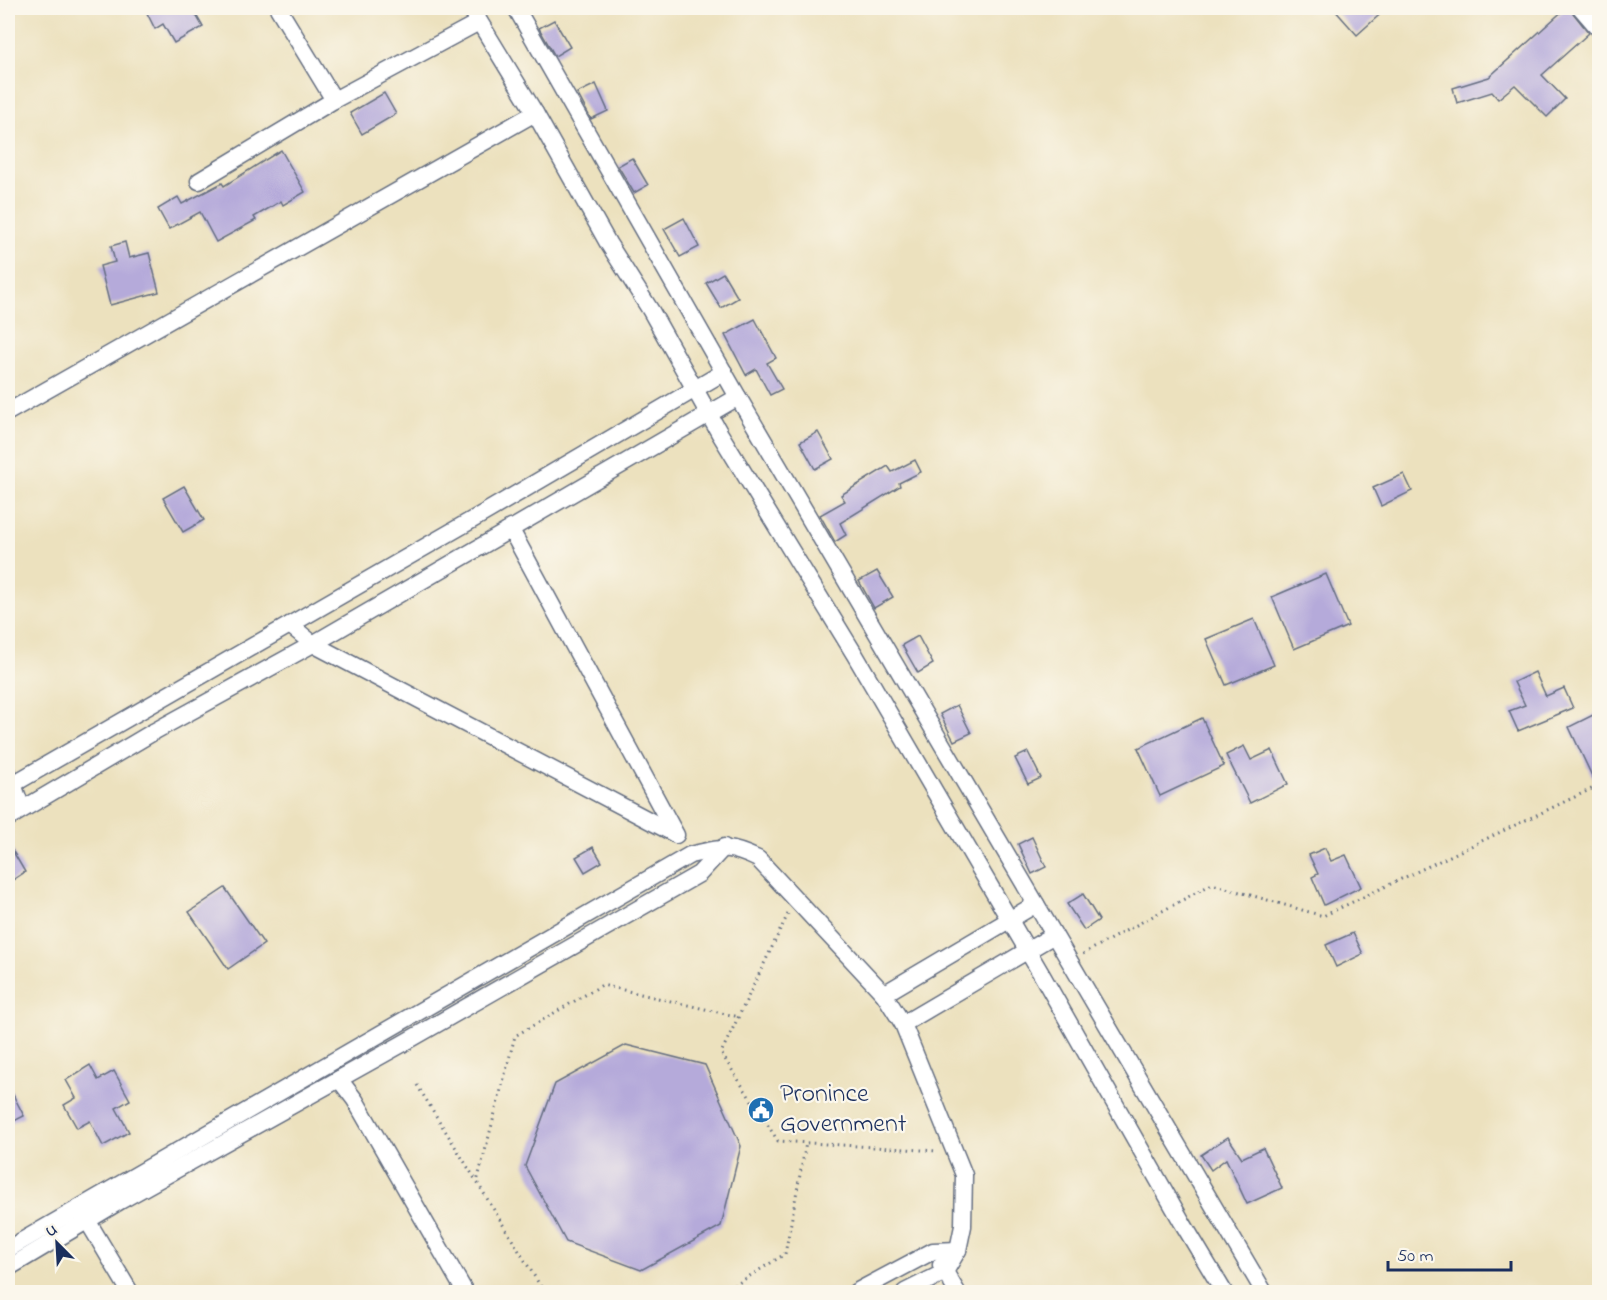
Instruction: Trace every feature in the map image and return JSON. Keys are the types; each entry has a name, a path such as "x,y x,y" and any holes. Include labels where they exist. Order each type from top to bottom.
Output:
{"street":[{"path":"278,8 334,100"},
{"path":"516,8 738,397 1264,1293"},
{"path":"1581,8 1599,30"},
{"path":"199,181 475,15 535,113 608,243 651,311 709,413 855,656 1224,1293"},
{"path":"8,412 535,113"},
{"path":"22,810 9,782 290,625 724,372"},
{"path":"8,818 154,731 313,644 738,397"},
{"path":"510,528 675,834 690,855 699,874"},
{"path":"290,625 313,644 675,834"},
{"path":"8,1268 87,1220 699,874 724,848"},
{"path":"8,1249 690,855 724,848 738,850 758,859 884,994 903,1024 964,1175 963,1226 958,1250 945,1272 905,1293"},
{"path":"884,994 1036,903"},
{"path":"903,1024 1054,935"},
{"path":"339,1079 355,1100 465,1293"},
{"path":"87,1220 130,1293"},
{"path":"856,1293 933,1251 958,1250"},
{"path":"933,1251 955,1291"}],"path":[{"path":"1070,961 1212,884 1323,916 1599,785"},
{"path":"795,898 721,1053 778,1141 954,1152"},
{"path":"477,1182 515,1036 602,985 738,1017"},
{"path":"417,1085 544,1293"},
{"path":"724,1293 785,1254 806,1143"}],"building":[{"path":"157,8 192,8 203,27 174,43 163,24 155,29 147,13"},
{"path":"1333,8 1387,8 1357,35"},
{"path":"1566,8 1569,8 1589,33 1542,75 1565,99 1547,117 1515,85 1498,99 1492,92 1457,103 1453,88 1489,77"},
{"path":"554,20 570,47 555,56 539,28"},
{"path":"596,84 608,111 591,119 577,93"},
{"path":"384,93 396,114 362,134 350,113"},
{"path":"281,150 305,192 283,205 281,201 254,217 256,220 216,242 200,212 169,229 158,209 178,197 182,204 222,183 224,186"},
{"path":"632,158 648,185 634,193 618,166"},
{"path":"684,218 699,247 680,257 664,229"},
{"path":"125,242 129,258 149,253 159,292 110,305 100,266 115,262 111,246"},
{"path":"723,273 738,298 721,308 706,283"},
{"path":"755,319 776,358 767,363 782,389 770,395 756,369 746,375 725,335"},
{"path":"818,432 833,459 815,469 800,442"},
{"path":"915,460 921,472 899,483 900,486 840,523 846,535 835,542 820,515 845,501 841,495 888,466 892,472"},
{"path":"1404,474 1412,491 1381,506 1373,488"},
{"path":"184,486 204,520 183,532 163,498"},
{"path":"877,571 893,597 874,608 859,581"},
{"path":"1326,574 1348,626 1294,649 1272,597"},
{"path":"1254,619 1274,665 1226,685 1206,639"},
{"path":"918,636 933,664 918,673 902,645"},
{"path":"1535,672 1546,696 1564,688 1573,708 1518,731 1509,711 1525,705 1514,682"},
{"path":"957,705 971,733 954,741 940,714"},
{"path":"1599,712 1599,791 1569,727"},
{"path":"1202,718 1224,766 1160,796 1138,748"},
{"path":"1244,746 1251,760 1272,750 1288,784 1250,803 1226,755"},
{"path":"1028,752 1041,778 1028,784 1015,758"},
{"path":"1032,837 1046,867 1032,874 1018,844"},
{"path":"8,843 25,872 8,883"},
{"path":"593,847 602,862 585,872 576,857"},
{"path":"1325,848 1331,861 1346,855 1361,887 1324,905 1312,877 1318,874 1309,855"},
{"path":"225,888 264,944 228,969 189,912"},
{"path":"1083,894 1099,920 1084,930 1067,904"},
{"path":"1353,933 1363,954 1336,967 1326,945"},
{"path":"626,1045 705,1065 741,1146 721,1226 641,1270 566,1242 525,1166 555,1084"},
{"path":"90,1065 98,1080 114,1071 130,1100 116,1108 129,1132 103,1146 90,1121 77,1128 64,1105 76,1098 66,1080"},
{"path":"8,1085 24,1116 8,1124"},
{"path":"1228,1137 1242,1158 1263,1148 1282,1188 1247,1204 1226,1159 1211,1170 1201,1155"}],"place":[{"name":"Pronince Government","path":"761,1110"}]}
